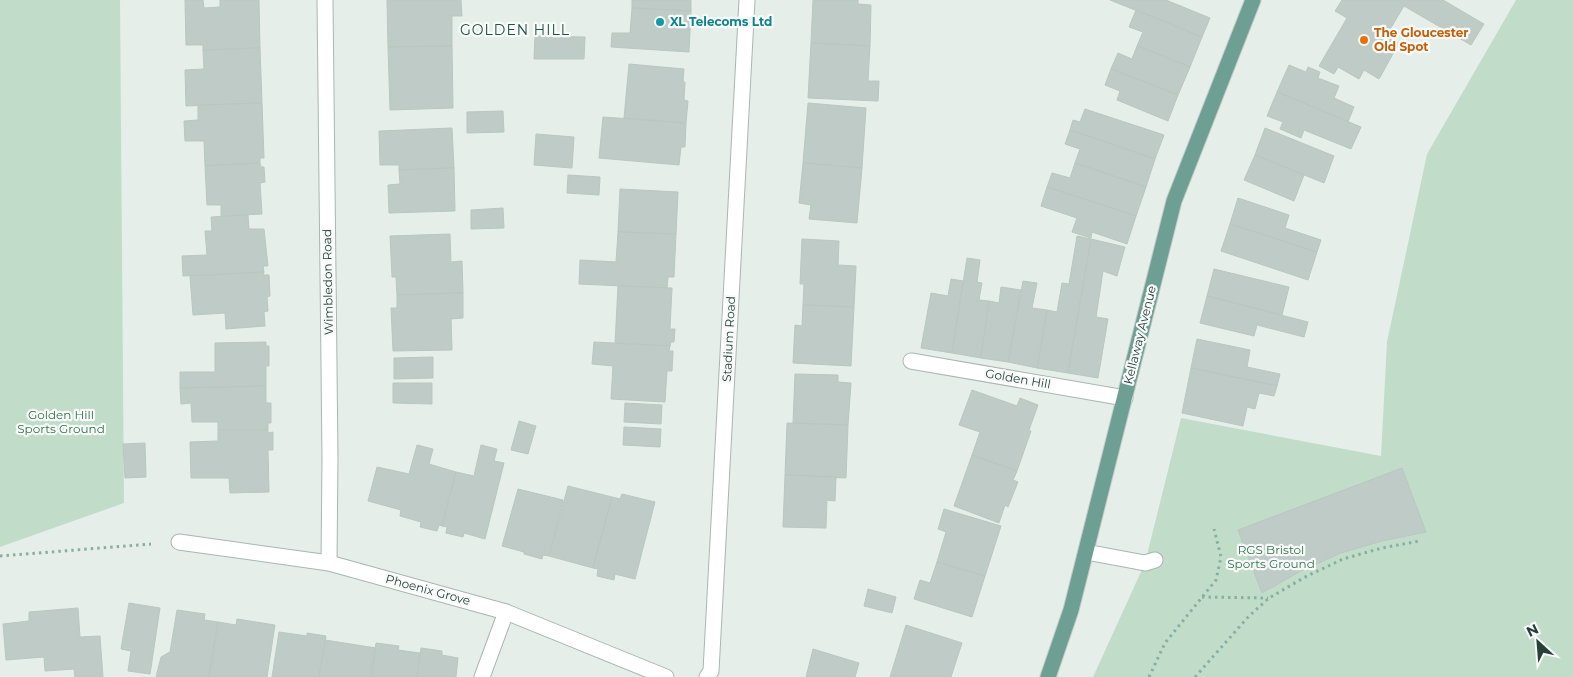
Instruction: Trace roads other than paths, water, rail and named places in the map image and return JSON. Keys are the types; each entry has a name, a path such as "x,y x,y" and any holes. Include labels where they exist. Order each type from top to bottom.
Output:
{"main road":[{"name":"Kellaway Avenue","path":"1048,677 1072,610 1174,200 1253,0"}],"street":[{"name":"Wimbledon Road","path":"324,0 330,563"},
{"name":"Stadium Road","path":"707,677 711,671 747,0"},
{"name":"Golden Hill","path":"911,361 1125,398"},
{"name":"Phoenix Grove","path":"179,542 330,563 506,612 666,677"},
{"path":"1086,552 1145,563 1155,560"},
{"path":"482,677 506,612"}],"place":[{"name":"XL Telecoms Ltd","path":"660,22"},
{"name":"The Gloucester Old Spot","path":"1364,40"}],"district":[{"name":"GOLDEN HILL","path":"515,30"}],"park label":[{"name":"Golden Hill Sports Ground","path":"61,422"},
{"name":"RGS Bristol Sports Ground","path":"1271,557"}]}
